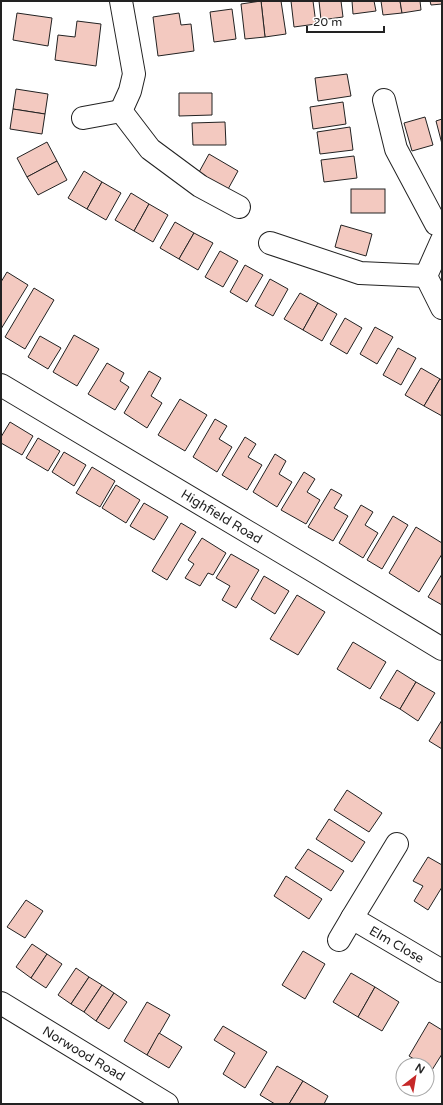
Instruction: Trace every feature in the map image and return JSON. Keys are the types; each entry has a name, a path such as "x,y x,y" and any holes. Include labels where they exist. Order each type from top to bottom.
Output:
{"street":[{"path":"121,1 134,74 130,91 121,112"},
{"path":"384,100 396,149 436,224 442,226"},
{"path":"83,118 121,112"},
{"path":"121,112 150,148 200,186 239,207"},
{"path":"426,276 442,240"},
{"path":"270,243 360,273 426,276"},
{"path":"426,276 442,308"},
{"name":"Highfield Road","path":"1,385 303,564 442,649"},
{"path":"339,940 397,844"},
{"name":"Elm Close","path":"352,918 442,970"},
{"name":"Norwood Road","path":"1,1003 167,1104"}],"building":[{"path":"261,1 281,1 286,34 265,37"},
{"path":"261,1 265,37 245,39 241,4"},
{"path":"291,1 313,1 316,24 294,27"},
{"path":"319,1 341,1 343,17 321,20"},
{"path":"352,1 374,1 376,11 353,14"},
{"path":"381,1 400,1 402,13 383,15"},
{"path":"400,1 420,1 421,10 402,13"},
{"path":"430,1 442,1 442,4 431,5"},
{"path":"232,9 236,39 214,42 210,12"},
{"path":"17,13 52,18 48,46 13,40"},
{"path":"179,13 181,25 191,24 194,51 158,56 153,17"},
{"path":"77,21 101,24 96,66 55,60 58,35 75,37"},
{"path":"347,74 351,96 318,101 315,78"},
{"path":"16,89 48,94 45,114 13,109"},
{"path":"179,93 212,93 212,115 179,116"},
{"path":"343,102 346,124 313,129 310,107"},
{"path":"13,109 45,114 42,134 10,129"},
{"path":"425,117 433,145 412,151 404,123"},
{"path":"442,119 442,144 436,121"},
{"path":"225,122 226,145 193,145 192,123"},
{"path":"350,127 353,150 320,154 317,132"},
{"path":"47,142 57,161 27,177 17,158"},
{"path":"209,154 238,171 227,191 198,174"},
{"path":"354,156 357,178 324,182 321,160"},
{"path":"57,161 67,180 38,195 27,177"},
{"path":"84,171 102,182 87,209 68,198"},
{"path":"102,182 121,193 106,220 87,209"},
{"path":"351,189 385,189 385,213 351,213"},
{"path":"131,193 149,204 134,231 115,220"},
{"path":"149,204 168,215 153,242 134,231"},
{"path":"175,222 194,233 179,259 160,248"},
{"path":"341,225 372,234 366,256 335,247"},
{"path":"194,233 213,243 198,270 179,259"},
{"path":"220,251 238,261 223,287 205,277"},
{"path":"245,265 263,275 247,302 230,292"},
{"path":"7,272 28,285 1,329 1,282"},
{"path":"270,279 288,289 273,316 255,306"},
{"path":"34,288 54,300 25,349 5,337"},
{"path":"300,293 318,303 303,330 284,319"},
{"path":"318,303 337,314 322,341 303,330"},
{"path":"345,318 362,328 347,354 330,344"},
{"path":"375,327 393,337 377,364 360,354"},
{"path":"74,335 99,349 77,386 53,372"},
{"path":"40,336 61,348 48,369 28,357"},
{"path":"398,348 416,358 401,385 383,375"},
{"path":"107,363 124,373 120,381 129,387 115,410 88,394"},
{"path":"421,368 440,379 424,406 405,395"},
{"path":"149,371 161,378 151,396 162,403 147,428 124,413"},
{"path":"440,379 442,380 442,416 424,406"},
{"path":"180,399 207,415 185,451 158,435"},
{"path":"215,419 227,426 219,439 232,447 217,472 193,457"},
{"path":"10,422 33,436 22,455 1,443 1,437"},
{"path":"245,437 256,444 248,457 262,465 247,490 222,475"},
{"path":"38,438 60,451 48,471 26,458"},
{"path":"64,452 86,465 74,486 52,472"},
{"path":"275,454 286,461 279,474 292,482 277,507 253,492"},
{"path":"92,467 115,481 100,507 76,493"},
{"path":"304,472 315,479 307,492 320,500 306,524 281,510"},
{"path":"116,485 140,500 126,523 102,508"},
{"path":"331,489 342,495 334,508 348,516 333,541 308,527"},
{"path":"144,503 168,517 154,540 130,526"},
{"path":"361,505 373,512 365,525 378,533 363,558 339,543"},
{"path":"393,516 408,525 382,569 367,560"},
{"path":"181,523 196,532 167,580 152,571"},
{"path":"416,527 442,543 442,554 419,592 389,573"},
{"path":"202,538 226,553 213,575 208,573 200,586 185,578 194,564 188,560"},
{"path":"231,554 259,570 236,608 222,600 230,586 216,578"},
{"path":"442,574 442,605 428,597"},
{"path":"264,576 289,591 275,614 251,599"},
{"path":"297,595 325,612 298,655 270,639"},
{"path":"353,642 386,662 370,689 337,669"},
{"path":"397,670 416,682 400,709 380,698"},
{"path":"416,682 435,693 418,721 400,709"},
{"path":"442,720 442,749 429,741"},
{"path":"347,790 382,813 369,832 334,810"},
{"path":"329,819 365,842 352,862 316,839"},
{"path":"308,849 344,871 331,891 295,868"},
{"path":"428,857 442,865 442,887 428,910 414,901 423,886 413,881"},
{"path":"286,876 322,899 309,919 274,896"},
{"path":"26,900 43,911 25,938 7,927"},
{"path":"32,944 47,954 31,978 16,967"},
{"path":"303,951 325,964 305,999 282,985"},
{"path":"47,954 62,964 46,988 31,978"},
{"path":"76,968 89,977 71,1004 58,995"},
{"path":"351,973 375,987 358,1017 333,1002"},
{"path":"89,977 102,985 84,1012 71,1004"},
{"path":"102,985 114,993 96,1021 84,1012"},
{"path":"375,987 399,1002 382,1031 358,1017"},
{"path":"114,993 127,1002 109,1029 96,1021"},
{"path":"147,1002 170,1015 147,1055 124,1041"},
{"path":"429,1022 442,1030 442,1054 435,1065 435,1057 409,1056"},
{"path":"223,1026 267,1052 245,1088 223,1074 235,1053 214,1040"},
{"path":"159,1033 182,1047 169,1068 147,1055"},
{"path":"277,1066 303,1081 289,1104 275,1104 260,1095"},
{"path":"303,1081 328,1096 324,1104 289,1104"}]}
